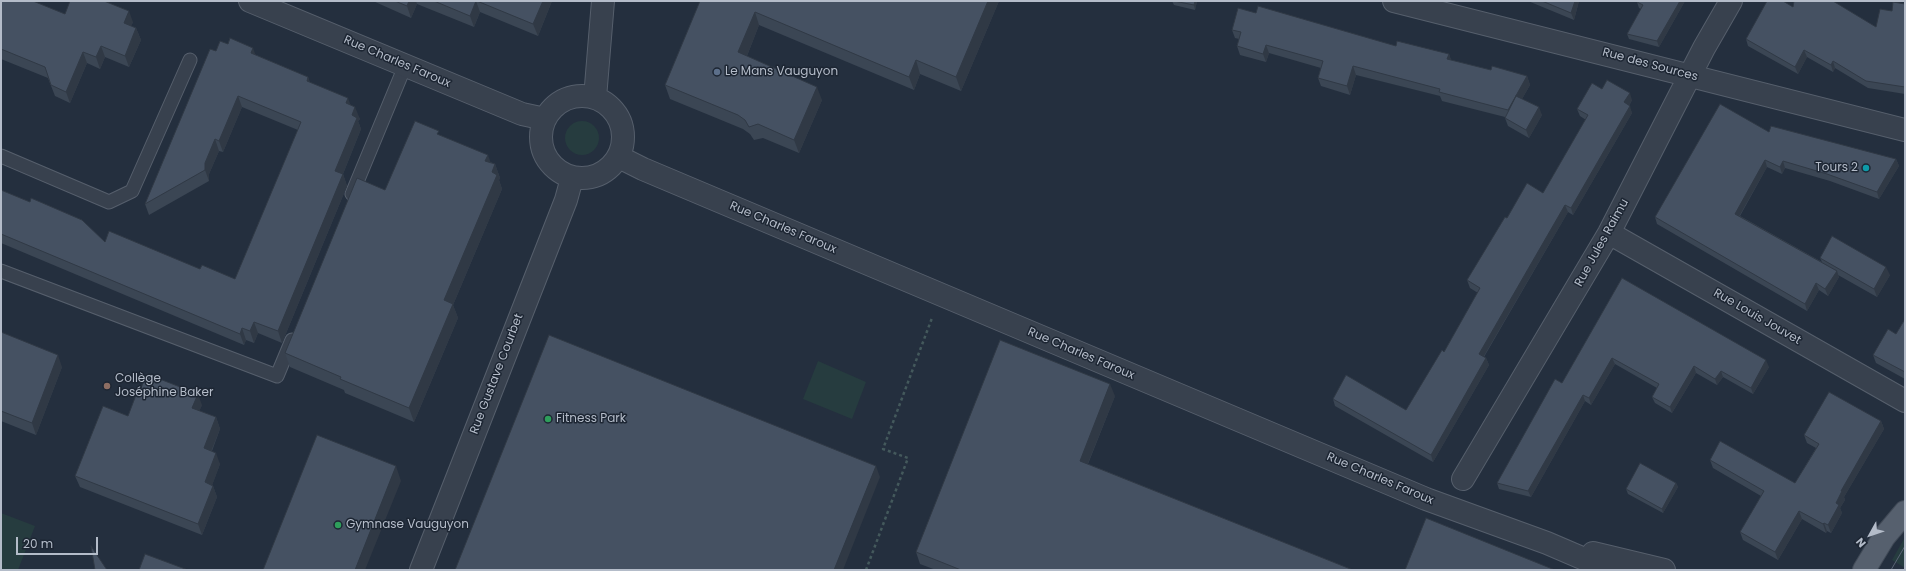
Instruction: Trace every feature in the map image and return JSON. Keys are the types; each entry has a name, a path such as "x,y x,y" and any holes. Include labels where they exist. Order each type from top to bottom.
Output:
{"main road":[{"path":"1864,570 1884,537 1905,512"}],"street":[{"path":"595,98 603,1"},
{"name":"Rue des Sources","path":"1394,1 1905,130"},
{"name":"Rue Jules Raimu","path":"1463,479 1609,233 1730,1"},
{"name":"Rue Charles Faroux","path":"255,2 522,114 545,119"},
{"path":"576,96 595,98 612,109 620,119 623,128 624,141 619,157 611,168 600,175 585,179 572,178 557,170 546,157 541,144 542,127 550,111 561,102 576,96"},
{"name":"Rue Charles Faroux","path":"619,157 643,169 1426,499 1547,543 1610,570"},
{"name":"Rue Gustave Courbet","path":"420,570 566,200 572,178"},
{"name":"Rue Louis Jouvet","path":"1609,233 1905,401"},
{"name":"Rue Charles Faroux","path":"1547,543 1664,570"}],"lane":[{"path":"1,156 109,202 132,191 190,60"},
{"path":"347,206 405,66"},
{"path":"1,271 277,376 295,332"}],"path":[{"path":"866,570 908,458 883,449 940,294"}],"green space":[{"path":"579,121 585,121 589,122 596,128 599,138 598,145 592,152 585,155 579,155 575,154 568,148 565,141 565,135 566,131 572,124"},
{"path":"818,361 866,382 852,419 803,399"},
{"path":"1,513 35,526 18,570 1,570"},
{"path":"1905,537 1905,568 1892,560"}],"building":[{"path":"1,1 33,1 65,14 70,1 104,1 129,11 124,23 136,28 125,56 101,46 96,57 83,52 66,92 51,85 45,67 1,49"},
{"path":"395,1 409,1 407,6"},
{"path":"434,1 476,1 470,16"},
{"path":"477,1 543,1 533,24"},
{"path":"700,1 988,1 956,77 916,60 909,77 755,12 738,52 817,87 794,140 758,124 749,127 745,120 738,115 665,85"},
{"path":"1174,1 1195,1 1194,5"},
{"path":"1542,1 1575,1 1571,13"},
{"path":"1680,1 1657,41 1627,34 1643,5 1637,2"},
{"path":"1767,1 1783,1 1793,7 1794,1 1833,1 1876,27 1880,9 1892,11 1893,2 1905,4 1905,87 1866,81 1833,61 1831,65 1804,50 1795,67 1746,39"},
{"path":"1258,6 1396,46 1397,41 1449,54 1447,59 1491,70 1492,66 1527,76 1508,110 1439,92 1440,89 1353,66 1347,86 1318,78 1323,61 1266,45 1263,54 1237,46 1241,32 1232,30 1238,8 1256,13"},
{"path":"230,38 253,48 251,53 308,77 307,81 348,98 346,103 355,107 352,115 357,118 335,171 343,174 278,331 254,322 250,331 242,328 240,334 1,234 1,190 30,202 31,198 82,220 105,242 109,231 200,269 202,265 235,279 301,122 238,96 219,141 215,139 205,163 205,170 145,204 210,49 216,51 220,41 228,44"},
{"path":"1607,80 1630,93 1624,102 1630,106 1571,208 1565,205 1479,354 1486,358 1431,455 1333,399 1346,375 1406,410 1442,350 1444,352 1480,288 1467,280 1505,217 1507,218 1527,183 1543,193 1588,115 1577,109 1592,83 1602,89"},
{"path":"1516,96 1539,107 1526,130 1505,118"},
{"path":"1720,104 1769,132 1771,126 1896,159 1877,192 1827,174 1783,161 1780,167 1765,160 1735,214 1837,271 1825,289 1816,283 1805,304 1655,217"},
{"path":"415,121 439,131 437,134 488,155 485,161 495,164 492,172 497,175 444,300 453,304 409,408 340,379 341,377 285,353 357,178 385,190"},
{"path":"1832,236 1886,267 1874,289 1820,258"},
{"path":"1622,278 1766,360 1751,388 1721,371 1715,379 1694,366 1670,407 1652,397 1659,384 1612,358 1589,398 1583,395 1528,491 1497,483 1555,379 1562,383"},
{"path":"1905,319 1905,372 1873,355 1888,329 1896,334"},
{"path":"1,332 58,355 32,423 1,411"},
{"path":"549,335 876,466 834,570 455,570"},
{"path":"1000,340 1110,384 1080,461 1353,570 961,570 916,552"},
{"path":"147,374 198,394 192,408 216,417 204,448 216,453 205,482 213,486 198,524 75,476 103,406 128,416 139,387 141,388"},
{"path":"1829,392 1881,421 1841,491 1836,503 1839,505 1828,525 1823,524 1799,511 1775,552 1740,532 1764,491 1710,460 1720,441 1795,483 1819,444 1804,435"},
{"name":"Gymnase Vauguyon","path":"317,435 396,466 355,570 263,570"},
{"path":"1640,463 1676,483 1662,509 1626,489"},
{"path":"1426,518 1555,570 1405,570"},
{"path":"91,546 107,570 95,570"},
{"path":"145,554 188,570 139,570"}],"tram line":[{"path":"1891,570 1905,546"}],"place":[{"name":"Le Mans Vauguyon","path":"717,72"},
{"name":"Tours 2","path":"1866,168"},
{"name":"Collège Joséphine Baker","path":"107,386"},
{"name":"Fitness Park","path":"548,419"},
{"name":"Gymnase Vauguyon","path":"338,525"}]}
